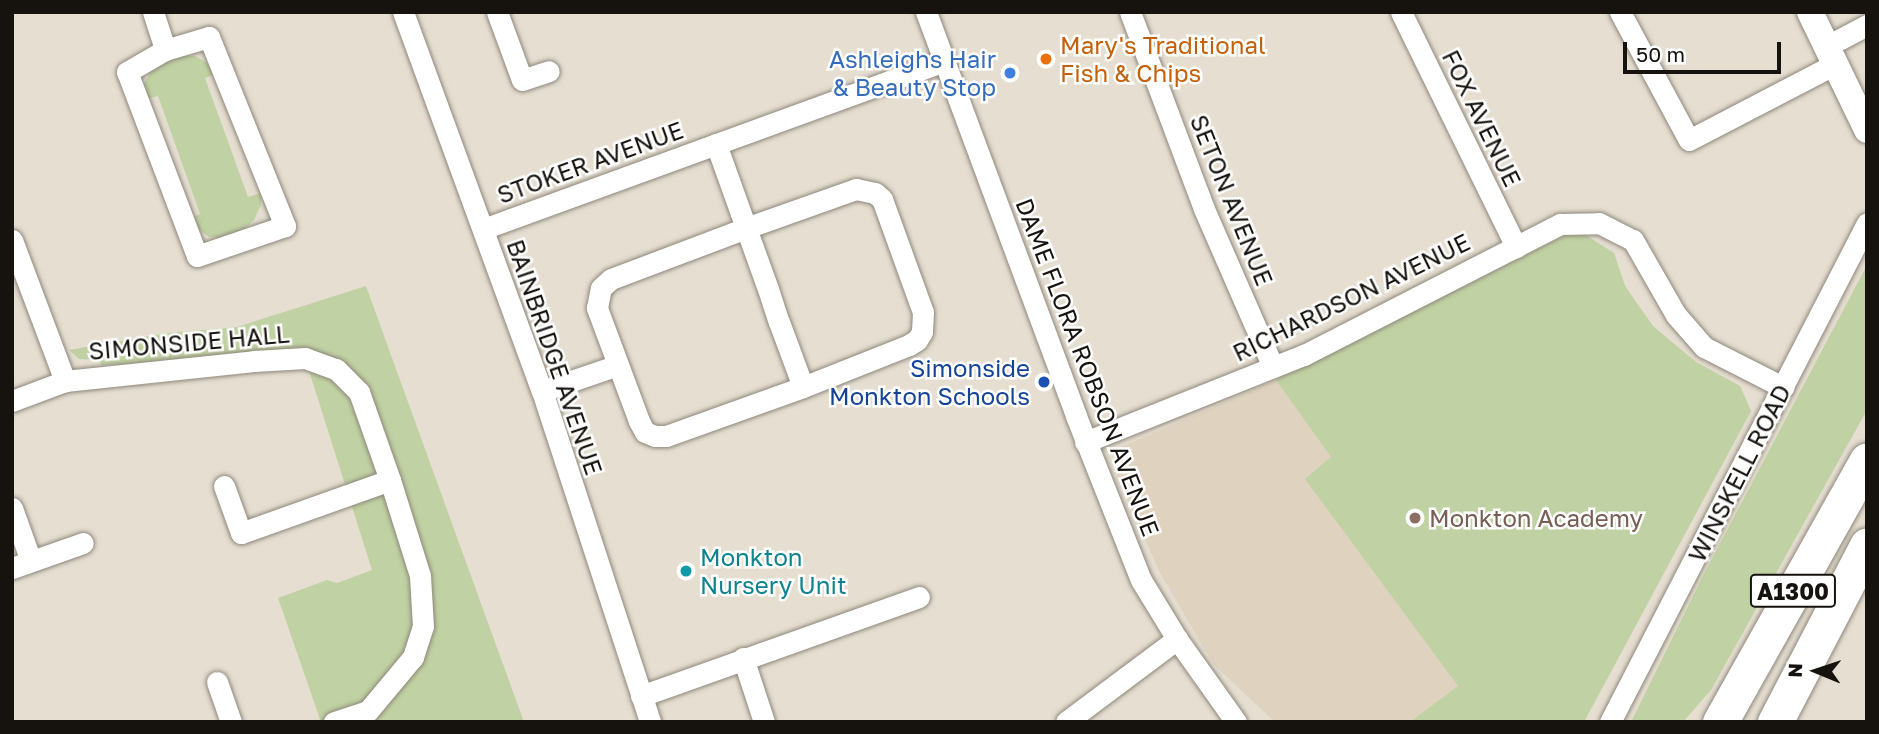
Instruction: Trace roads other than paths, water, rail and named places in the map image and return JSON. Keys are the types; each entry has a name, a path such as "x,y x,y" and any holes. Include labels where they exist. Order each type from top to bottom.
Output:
{"highway":[{"name":"A1300","path":"1720,722 1867,460"},
{"name":"A1300","path":"1776,722 1867,545"}],"street":[{"path":"153,12 165,50"},
{"name":"BAINBRIDGE AVENUE","path":"402,12 542,391 650,722"},
{"path":"497,12 522,80 549,71"},
{"name":"DAME FLORA ROBSON AVENUE","path":"926,12 1086,442 1141,580 1177,639 1236,722"},
{"name":"SETON AVENUE","path":"1130,12 1204,209 1273,367"},
{"name":"FOX AVENUE","path":"1401,12 1516,247"},
{"path":"1620,12 1689,140 1831,55 1867,25"},
{"path":"1810,12 1867,130"},
{"path":"209,37 285,226 197,257 127,72 165,50 209,37"},
{"name":"STOKER AVENUE","path":"483,229 944,61"},
{"name":"STOKER AVENUE","path":"716,144 803,387"},
{"path":"856,189 875,193 882,199 923,312 925,323 917,340 803,387 666,436 645,432 597,308 601,288 611,279 746,228 856,189"},
{"name":"RICHARDSON AVENUE","path":"1086,442 1304,355 1560,224 1600,223 1633,240 1676,315 1704,347 1783,387"},
{"name":"WINSKELL ROAD","path":"1610,722 1867,223"},
{"path":"12,240 65,381"},
{"name":"SIMONSIDE HALL","path":"12,401 65,381 305,358 336,369 359,392 390,480 420,576 423,626 413,657 368,711 334,722"},
{"path":"542,391 618,365"},
{"path":"224,486 242,533 390,480"},
{"path":"12,509 22,564 83,543"},
{"path":"641,696 919,597"},
{"path":"1066,722 1177,639"},
{"path":"743,658 764,722"},
{"path":"217,682 231,722"}],"place":[{"name":"Mary's Traditional Fish & Chips","path":"1046,59"},
{"name":"Ashleighs Hair & Beauty Stop","path":"1010,73"},
{"name":"Simonside Monkton Schools","path":"1044,382"},
{"name":"Monkton Academy","path":"1415,518"},
{"name":"Monkton Nursery Unit","path":"686,571"}]}
